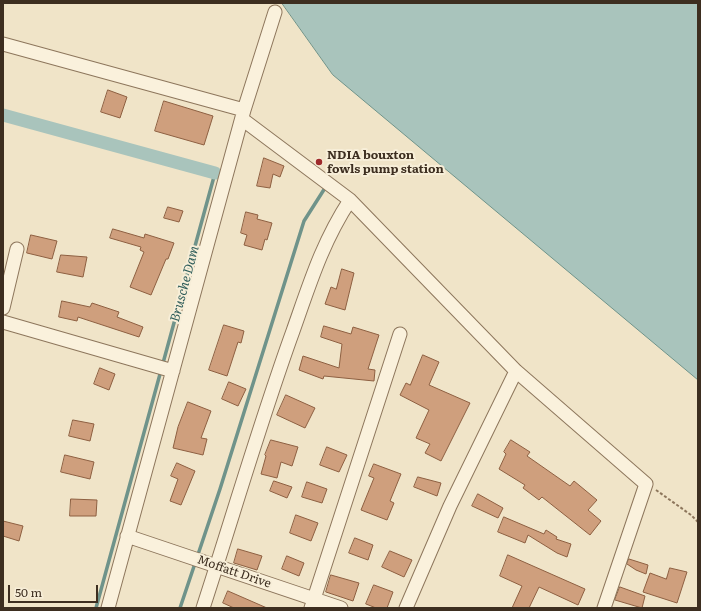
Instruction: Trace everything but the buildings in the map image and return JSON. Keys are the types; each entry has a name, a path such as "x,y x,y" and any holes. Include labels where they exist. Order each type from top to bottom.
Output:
{"street":[{"path":"108,608 127,536 165,368 275,12"},
{"path":"3,44 243,114 350,200 516,371 646,484 604,608"},
{"path":"202,608 212,565 272,388 321,252 334,224 350,200"},
{"path":"3,308 17,249"},
{"path":"3,322 165,368"},
{"path":"312,603 400,334"},
{"path":"406,608 450,506 516,371"},
{"name":"Moffatt Drive","path":"127,536 180,553 312,603 341,608"}],"path":[{"path":"646,484 691,515 698,522"}],"water":[{"path":"282,3 698,3 698,380 333,75"}],"waterway":[{"name":"Brusche Dam","path":"3,115 215,173"},
{"name":"Brusche Dam","path":"96,608 215,173"},
{"path":"180,608 220,489 304,221 325,188"}],"place":[{"name":"NDIA bouxton fowls pump station","path":"319,162"}]}
